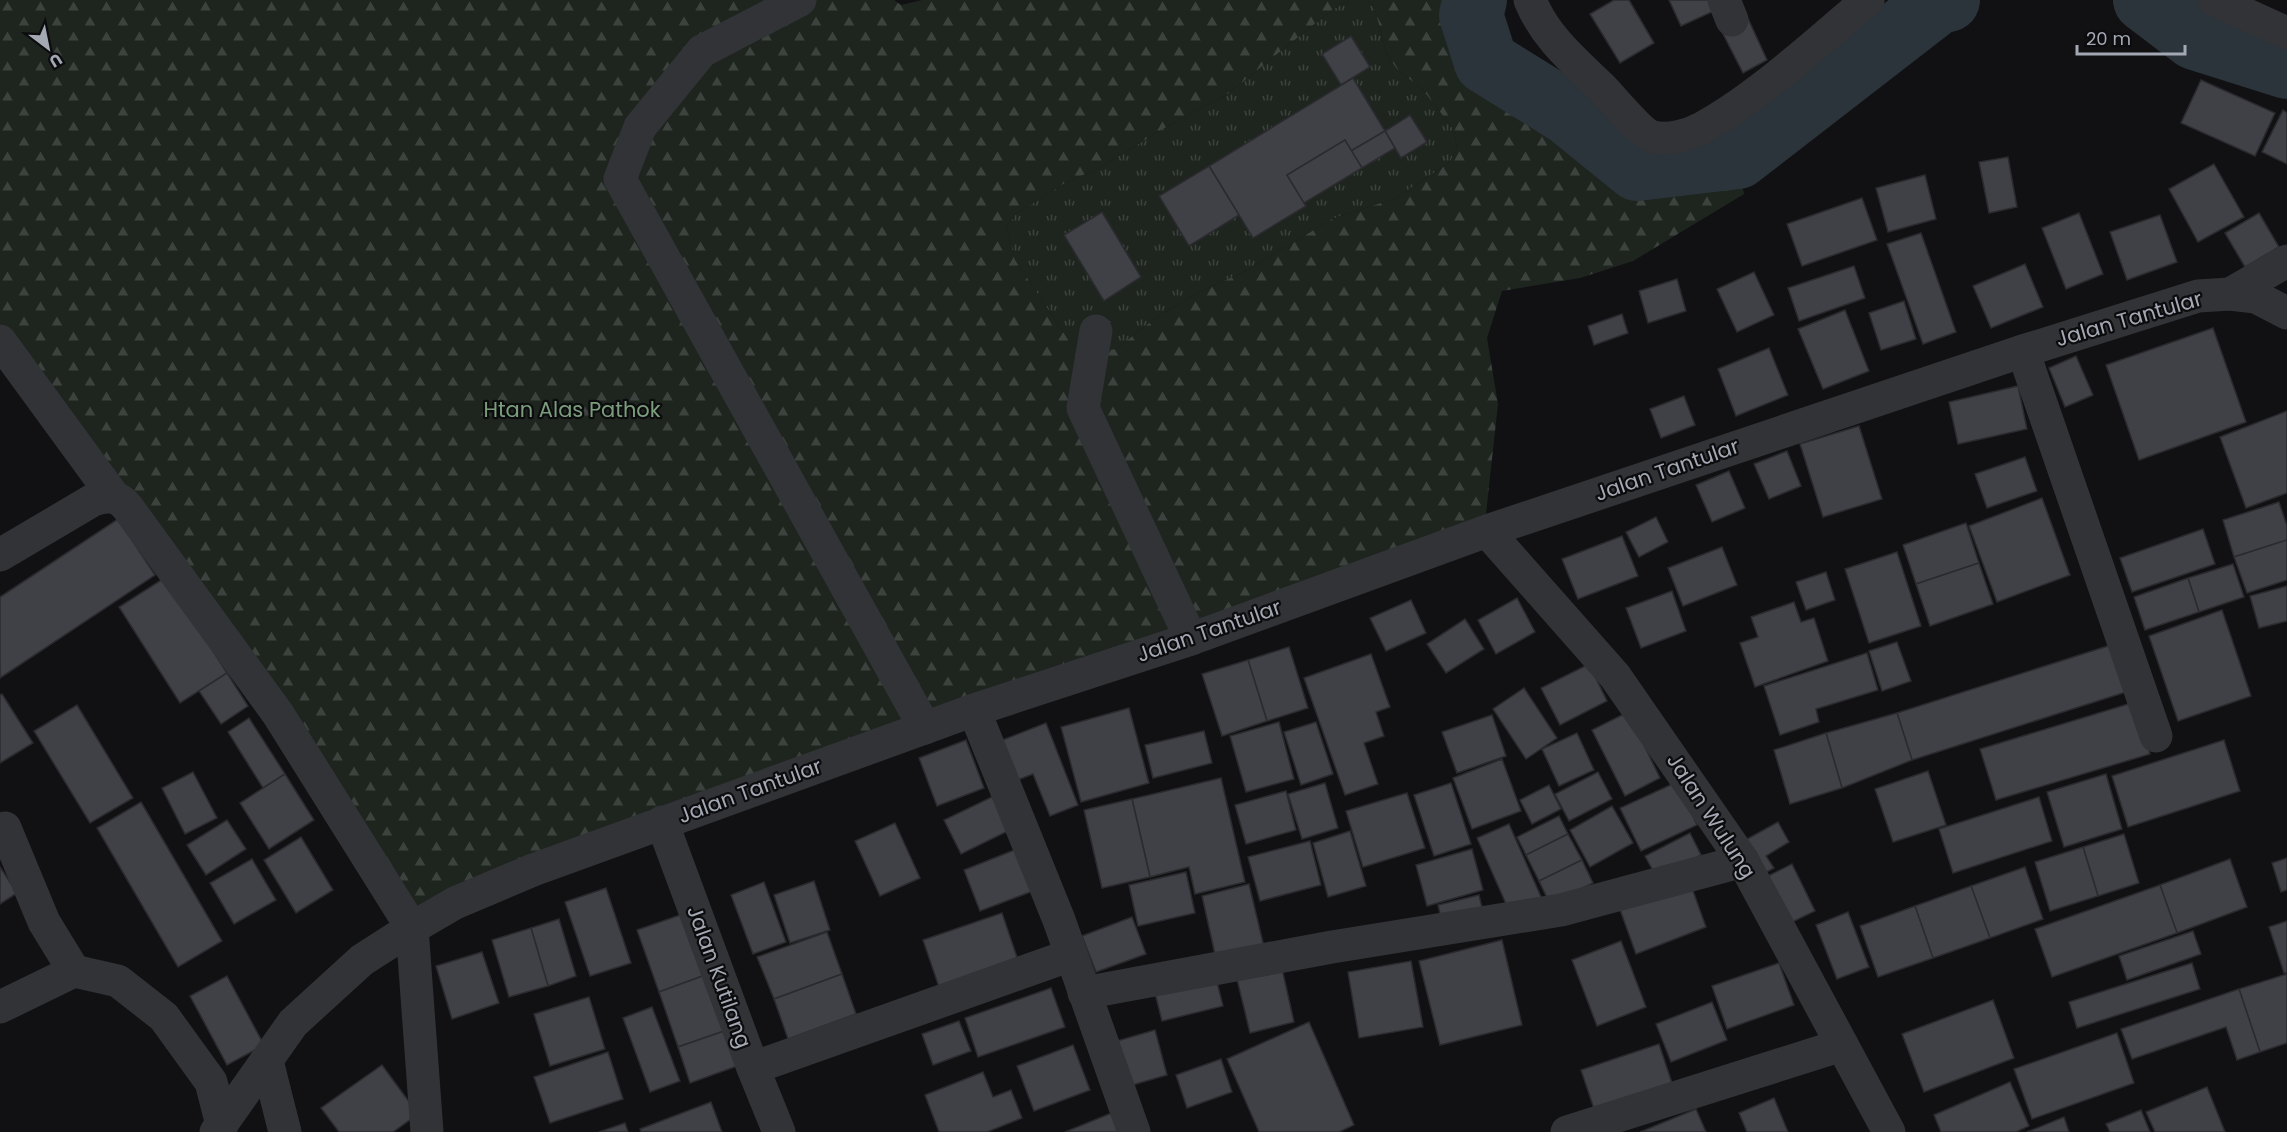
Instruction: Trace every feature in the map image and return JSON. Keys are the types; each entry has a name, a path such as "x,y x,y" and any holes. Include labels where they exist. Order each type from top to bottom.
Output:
{"street":[{"path":"800,0 702,51 639,128 620,179 925,728"},
{"path":"1530,0 1537,17 1566,55 1624,109 1642,132 1659,138 1684,135 1701,129 1772,80 1868,0"},
{"path":"2214,0 2287,33"},
{"path":"2230,294 2287,261"},
{"name":"Jalan Tantular","path":"219,1128 293,1023 311,1004 362,960 455,903 533,870 974,710 1191,639 1487,531 2023,351 2198,296 2230,294 2256,297 2287,313"},
{"path":"1096,331 1083,408 1191,639"},
{"path":"0,341 114,497"},
{"path":"2023,351 2156,736"},
{"path":"0,555 93,500 105,496 123,501 278,714 412,928 427,1132"},
{"name":"Jalan Wulung","path":"1487,531 1615,676 1743,861 1889,1132"},
{"path":"974,710 1059,920 1134,1132"},
{"name":"Jalan Kutilang","path":"662,822 779,1132"},
{"path":"5,828 44,922 74,971"},
{"path":"1084,993 1332,947 1561,910 1743,861"},
{"path":"753,1068 1071,955"},
{"path":"0,1007 74,971 118,981 164,1017 211,1082 219,1128"},
{"path":"1567,1132 1842,1045"},
{"path":"267,1061 285,1132"}],"green space":[{"name":"Htan Alas Pathok","path":"0,0 894,0 901,5 922,0 1350,0 1332,10 1225,96 1178,120 1097,169 1065,183 1017,213 1006,227 1015,260 1071,344 1085,353 1116,349 1157,317 1201,291 1246,271 1332,219 1396,198 1450,162 1457,147 1454,130 1423,90 1397,69 1387,55 1374,6 1367,0 1467,0 1463,15 1479,66 1564,120 1635,177 1738,165 1744,194 1633,261 1580,278 1502,291 1487,338 1498,404 1485,523 452,896 412,908 0,332"},
{"path":"1350,0 1367,0 1374,6 1387,55 1397,69 1423,90 1454,130 1457,147 1450,162 1396,198 1332,219 1246,271 1201,291 1157,317 1116,349 1085,353 1071,344 1015,260 1006,227 1017,213 1065,183 1097,169 1178,120 1225,96 1332,10"}],"building":[{"path":"1614,0 1629,0 1654,43 1620,63 1590,14"},
{"path":"1669,0 1709,0 1714,11 1681,26"},
{"path":"1746,14 1767,60 1743,73 1720,28"},
{"path":"1351,36 1370,67 1341,85 1322,54"},
{"path":"1353,78 1385,131 1351,151 1345,140 1287,175 1306,206 1253,238 1209,166"},
{"path":"2201,80 2275,113 2255,156 2181,123"},
{"path":"2283,110 2287,113 2287,164 2262,152"},
{"path":"1410,115 1427,142 1401,158 1385,131"},
{"path":"1385,131 1395,148 1362,168 1351,151"},
{"path":"1345,140 1362,168 1304,203 1287,175"},
{"path":"2008,157 2017,207 1989,213 1979,162"},
{"path":"2214,164 2244,217 2198,242 2169,189"},
{"path":"1209,166 1239,215 1189,246 1159,196"},
{"path":"1925,175 1936,219 1888,232 1876,188"},
{"path":"1862,198 1877,240 1802,266 1787,224"},
{"path":"1102,212 1141,277 1104,301 1064,235"},
{"path":"2079,213 2103,274 2066,289 2042,228"},
{"path":"2259,213 2279,247 2245,267 2225,233"},
{"path":"2160,215 2177,262 2127,280 2110,232"},
{"path":"1921,233 1956,332 1923,344 1887,244"},
{"path":"2025,264 2043,307 1991,328 1973,286"},
{"path":"1854,266 1865,298 1799,321 1788,288"},
{"path":"1754,272 1774,315 1737,332 1717,289"},
{"path":"1677,279 1686,311 1648,323 1639,291"},
{"path":"1904,301 1916,339 1881,350 1869,313"},
{"path":"1845,310 1869,371 1823,389 1798,329"},
{"path":"1622,314 1628,333 1594,345 1588,326"},
{"path":"2213,328 2246,422 2139,460 2106,365"},
{"path":"1769,348 1788,395 1736,416 1718,369"},
{"path":"2076,356 2093,395 2065,407 2049,368"},
{"path":"2018,386 2027,429 1958,444 1949,402"},
{"path":"1684,396 1695,425 1661,438 1650,409"},
{"path":"2287,411 2287,493 2246,508 2220,437"},
{"path":"1859,426 1882,499 1823,517 1800,444"},
{"path":"1787,451 1801,486 1769,499 1754,464"},
{"path":"2025,457 2037,491 1987,508 1975,474"},
{"path":"1729,471 1745,508 1712,522 1696,485"},
{"path":"2042,498 2070,575 1997,602 1969,526"},
{"path":"2279,502 2287,526 2287,540 2234,557 2223,520"},
{"path":"1656,517 1668,542 1639,557 1626,532"},
{"path":"118,519 155,575 0,678 0,597"},
{"path":"1966,523 1979,563 1916,584 1903,545"},
{"path":"2203,529 2215,564 2132,592 2120,558"},
{"path":"1622,536 1638,576 1578,599 1562,559"},
{"path":"2287,540 2287,580 2247,593 2234,557"},
{"path":"1722,547 1737,585 1683,606 1668,568"},
{"path":"1897,552 1921,626 1869,643 1845,569"},
{"path":"1979,563 1993,604 1930,626 1916,584"},
{"path":"2233,564 2244,597 2199,612 2188,578"},
{"path":"1826,572 1835,600 1806,610 1796,582"},
{"path":"166,577 227,673 180,703 119,607"},
{"path":"2188,578 2199,612 2145,630 2134,597"},
{"path":"2287,586 2287,621 2259,628 2250,596"},
{"path":"1672,591 1686,631 1641,648 1626,608"},
{"path":"1517,598 1535,632 1496,654 1478,620"},
{"path":"1411,600 1426,633 1386,651 1370,618"},
{"path":"1794,602 1801,622 1814,618 1828,661 1755,687 1740,643 1758,637 1751,617"},
{"path":"2222,610 2251,696 2178,721 2149,636"},
{"path":"1465,619 1484,649 1446,673 1427,644"},
{"path":"1897,642 1911,681 1882,691 1869,651"},
{"path":"2111,645 2126,692 1912,760 1897,713"},
{"path":"1289,647 1308,708 1267,721 1248,660"},
{"path":"1867,653 1878,690 1816,709 1819,722 1780,735 1764,686"},
{"path":"1371,654 1390,707 1376,712 1384,736 1364,743 1378,784 1345,795 1304,678"},
{"path":"1248,660 1267,721 1222,736 1202,674"},
{"path":"1589,664 1607,701 1560,725 1541,688"},
{"path":"227,673 248,706 221,724 199,691"},
{"path":"1524,688 1557,738 1526,759 1493,709"},
{"path":"2,694 33,743 0,763 0,695"},
{"path":"2135,702 2150,754 1996,800 1980,749"},
{"path":"77,705 133,798 90,823 34,731"},
{"path":"1129,708 1149,783 1081,802 1061,727"},
{"path":"1628,712 1660,778 1625,796 1592,730"},
{"path":"1897,713 1912,760 1842,788 1826,733"},
{"path":"1492,715 1506,756 1457,773 1442,732"},
{"path":"249,718 285,774 263,788 228,732"},
{"path":"1279,722 1294,779 1246,792 1230,736"},
{"path":"1316,722 1333,774 1301,785 1284,732"},
{"path":"1046,723 1078,805 1050,816 1033,774 1015,781 1000,741"},
{"path":"1204,731 1212,763 1153,778 1145,745"},
{"path":"1577,733 1594,770 1559,786 1542,749"},
{"path":"1826,733 1842,788 1790,804 1774,750"},
{"path":"966,740 984,788 937,806 919,758"},
{"path":"2224,740 2240,791 2128,827 2112,776"},
{"path":"1502,759 1521,811 1472,829 1453,778"},
{"path":"1928,771 1946,825 1893,842 1875,789"},
{"path":"193,772 217,818 185,834 162,788"},
{"path":"1598,772 1612,799 1569,821 1555,794"},
{"path":"285,774 314,820 269,849 240,803"},
{"path":"2106,774 2122,829 2064,847 2047,792"},
{"path":"1221,778 1245,882 1195,894 1189,867 1150,877 1132,799"},
{"path":"1677,782 1697,825 1641,851 1620,808"},
{"path":"1325,783 1338,828 1302,839 1288,794"},
{"path":"1451,783 1471,844 1434,856 1414,795"},
{"path":"1549,785 1561,809 1532,824 1520,800"},
{"path":"1286,791 1296,830 1246,844 1235,805"},
{"path":"1407,793 1425,848 1363,867 1346,811"},
{"path":"996,795 1012,829 961,854 944,820"},
{"path":"2039,797 2052,841 1953,873 1939,829"},
{"path":"1132,799 1150,877 1102,888 1084,810"},
{"path":"141,802 222,941 178,967 97,828"},
{"path":"1612,806 1633,843 1590,867 1570,830"},
{"path":"1559,816 1568,834 1526,855 1517,837"},
{"path":"227,820 246,849 206,875 187,845"},
{"path":"1778,822 1789,842 1766,856 1774,868 1758,877 1738,844"},
{"path":"895,823 920,878 880,896 855,841"},
{"path":"1509,824 1542,899 1510,913 1477,838"},
{"path":"1350,831 1366,886 1328,897 1313,843"},
{"path":"1690,833 1701,855 1657,878 1645,856"},
{"path":"1568,834 1582,860 1539,881 1526,855"},
{"path":"2124,834 2139,883 2098,896 2083,847"},
{"path":"301,837 333,890 296,913 264,860"},
{"path":"1310,841 1321,885 1260,901 1248,857"},
{"path":"2083,847 2098,896 2050,911 2035,862"},
{"path":"1017,849 1033,891 980,911 964,870"},
{"path":"1472,849 1483,890 1427,906 1416,865"},
{"path":"2287,858 2287,890 2281,892 2272,863"},
{"path":"252,859 276,900 234,924 210,883"},
{"path":"2230,859 2247,907 2177,933 2160,885"},
{"path":"1582,860 1593,883 1550,904 1539,881"},
{"path":"1792,864 1815,911 1788,924 1764,878"},
{"path":"0,867 17,893 0,904"},
{"path":"2025,867 2043,919 1990,938 1971,886"},
{"path":"1186,872 1195,913 1138,926 1129,885"},
{"path":"1688,877 1706,927 1636,954 1618,904"},
{"path":"814,881 830,930 790,943 774,895"},
{"path":"764,882 786,942 753,954 731,895"},
{"path":"1249,884 1264,947 1216,959 1202,896"},
{"path":"2160,885 2177,933 2052,977 2035,929"},
{"path":"1971,886 1990,938 1933,958 1915,906"},
{"path":"606,888 631,963 590,976 565,902"},
{"path":"1479,895 1484,916 1443,926 1438,905"},
{"path":"1915,906 1933,958 1878,977 1860,926"},
{"path":"1848,912 1869,967 1837,979 1816,925"},
{"path":"686,913 708,974 659,992 637,930"},
{"path":"1002,913 1019,963 940,990 923,940"},
{"path":"1132,917 1146,954 1096,972 1082,936"},
{"path":"559,919 576,976 548,986 531,928"},
{"path":"2287,921 2287,973 2284,973 2269,927"},
{"path":"531,928 548,986 509,997 492,940"},
{"path":"2193,931 2201,954 2127,980 2119,956"},
{"path":"827,932 842,974 774,999 757,957"},
{"path":"1502,940 1522,1025 1440,1045 1419,961"},
{"path":"1621,941 1646,1007 1597,1026 1572,960"},
{"path":"482,952 499,1003 452,1019 436,966"},
{"path":"1411,961 1423,1027 1359,1038 1348,972"},
{"path":"1779,963 1794,1005 1727,1029 1712,986"},
{"path":"2192,963 2200,989 2077,1028 2069,1002"},
{"path":"1281,964 1294,1022 1250,1033 1236,975"},
{"path":"708,974 727,1030 678,1047 659,992"},
{"path":"842,974 856,1014 788,1039 774,999"},
{"path":"1215,974 1223,1006 1162,1021 1154,989"},
{"path":"2287,974 2287,1043 2260,1052 2239,989"},
{"path":"227,976 264,1045 227,1065 190,996"},
{"path":"1051,988 1065,1027 978,1057 965,1018"},
{"path":"2239,989 2260,1052 2237,1060 2226,1027 2132,1059 2121,1029"},
{"path":"589,997 605,1049 550,1066 534,1014"},
{"path":"1993,1000 2014,1058 1924,1092 1902,1034"},
{"path":"1712,1002 1727,1040 1671,1062 1656,1024"},
{"path":"652,1007 680,1081 650,1092 623,1018"},
{"path":"959,1021 971,1051 933,1065 922,1034"},
{"path":"1309,1022 1354,1125 1339,1132 1259,1132 1227,1059"},
{"path":"727,1030 740,1065 690,1083 678,1047"},
{"path":"1155,1030 1167,1075 1129,1086 1117,1041"},
{"path":"2117,1033 2134,1083 2032,1119 2014,1069"},
{"path":"1659,1044 1672,1083 1594,1109 1581,1070"},
{"path":"1073,1045 1090,1090 1034,1111 1017,1066"},
{"path":"608,1052 623,1099 550,1123 534,1077"},
{"path":"1221,1059 1232,1092 1187,1108 1176,1075"},
{"path":"382,1065 418,1114 393,1132 339,1132 321,1108"},
{"path":"983,1072 993,1097 1011,1090 1022,1118 987,1132 939,1132 925,1095"},
{"path":"2010,1082 2029,1126 2016,1132 1941,1132 1934,1115"},
{"path":"2207,1087 2225,1132 2155,1132 2146,1112"},
{"path":"1774,1098 1788,1132 1747,1132 1739,1113"},
{"path":"711,1102 722,1132 641,1132 640,1129"},
{"path":"1696,1109 1706,1132 1640,1132"},
{"path":"1119,1110 1128,1132 1065,1132"},
{"path":"2141,1110 2150,1132 2110,1132 2106,1124"},
{"path":"2064,1117 2069,1132 2027,1132"},
{"path":"625,1123 628,1132 599,1132"}],"waterway":[{"path":"1475,0 1471,15 1486,62 1568,113 1637,169 1738,157 1937,3 1948,0"},
{"path":"2145,0 2195,38 2287,67"}]}
